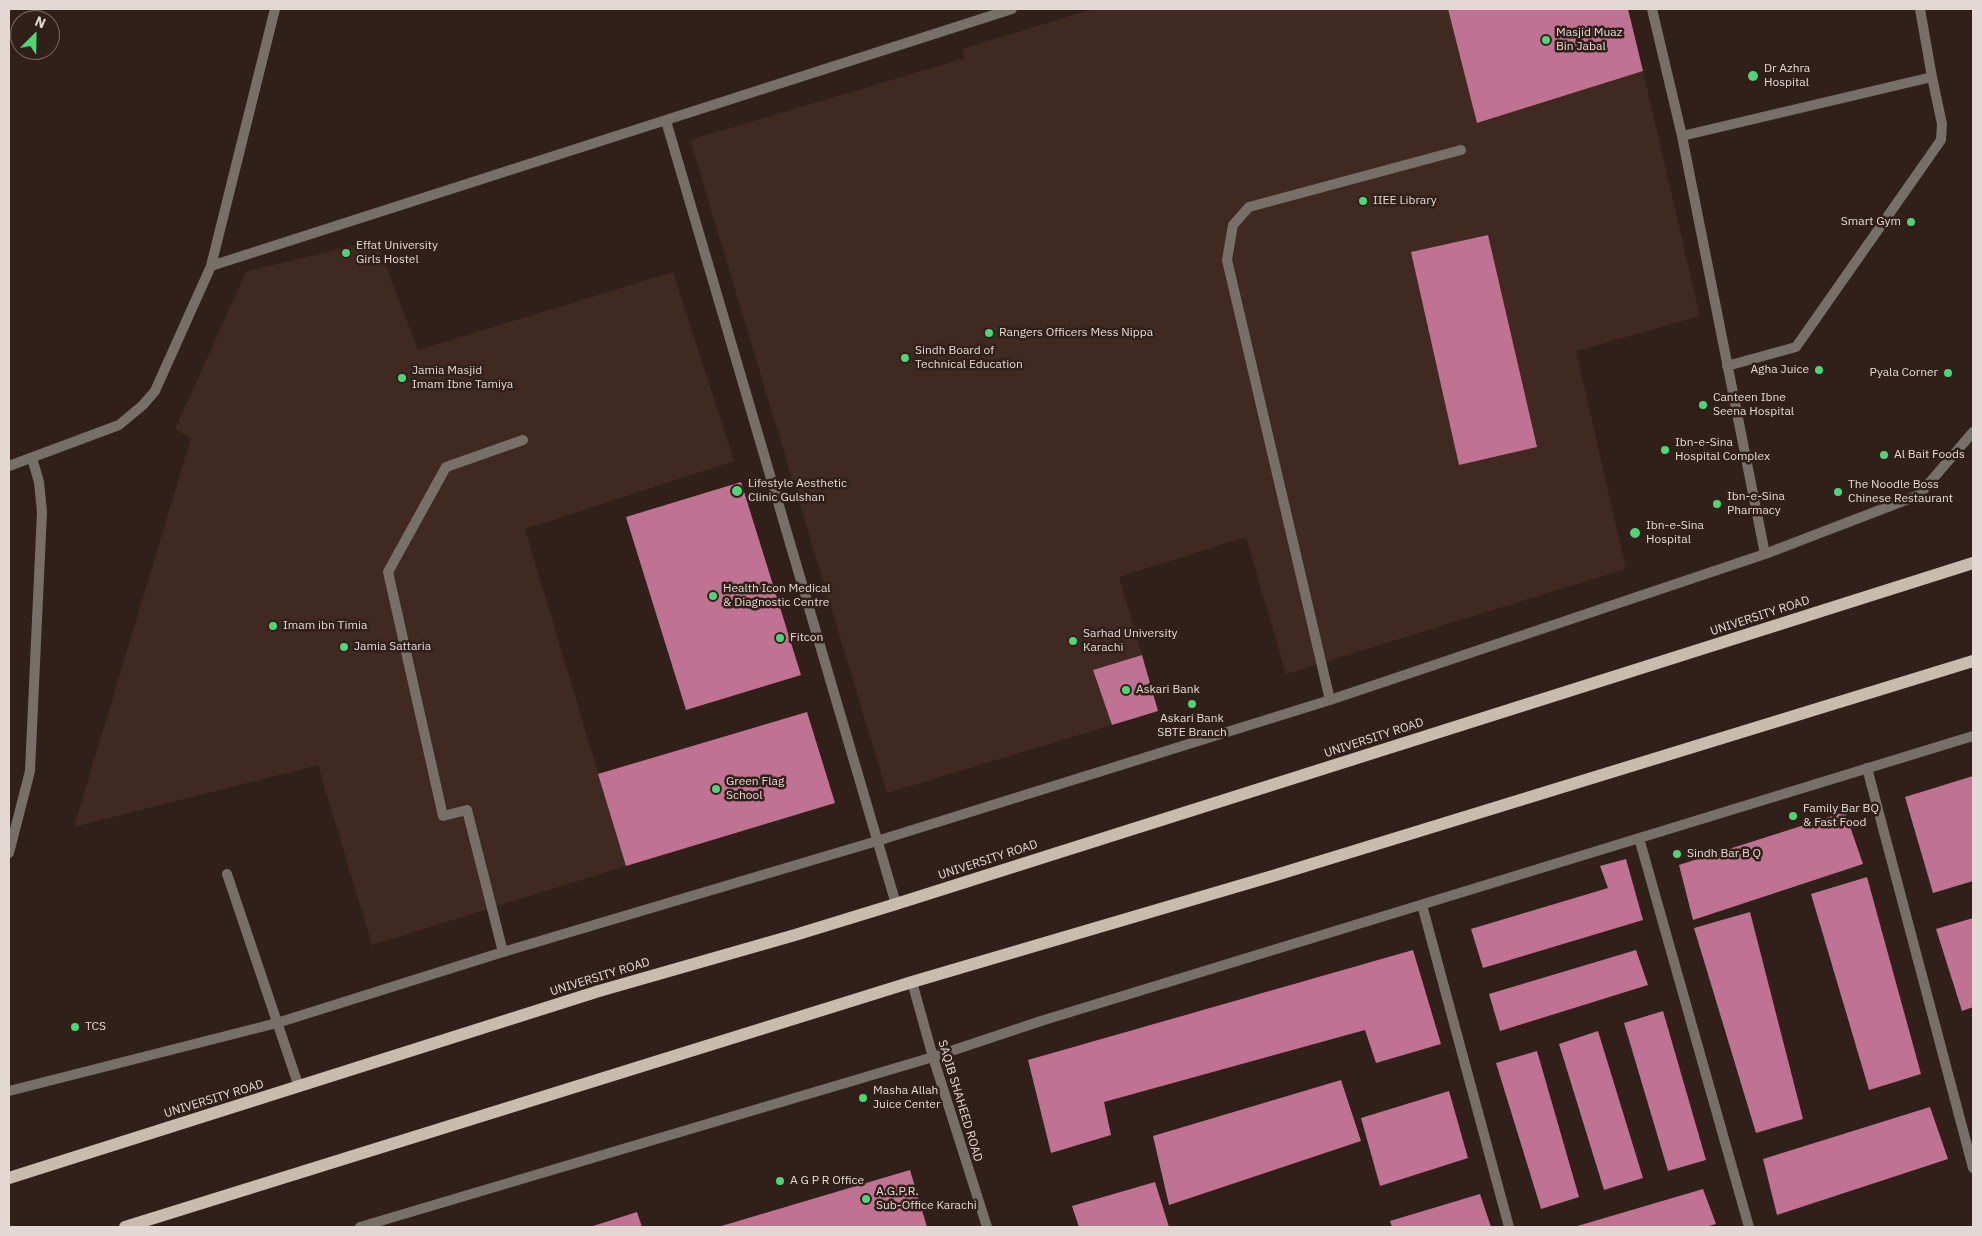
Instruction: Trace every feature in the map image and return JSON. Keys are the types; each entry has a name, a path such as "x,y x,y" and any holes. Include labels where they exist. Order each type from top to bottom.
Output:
{"main road":[{"name":"UNIVERSITY ROAD","path":"9,1178 599,991 794,936 1973,563"},
{"path":"125,1227 912,982 1286,872 1973,660"}],"street":[{"path":"9,466 119,425 144,405 155,391 211,266 275,9"},
{"path":"211,266 1012,9"},
{"path":"1652,9 1682,136 1765,554"},
{"path":"1727,366 1796,347 1941,140 1942,124 1920,9"},
{"path":"1682,136 1932,77"},
{"path":"666,121 896,904"},
{"path":"1330,700 1227,260 1233,226 1249,207 1462,150"},
{"path":"9,1091 277,1023 503,952 878,841 1330,700 1765,554 1919,495 1973,432"},
{"path":"503,952 467,810 443,816 388,572 446,467 523,440"},
{"path":"9,853 30,771 42,512 39,482 32,458"},
{"path":"360,1227 373,1226 933,1057 1051,1018 1973,736"},
{"path":"1867,768 1973,1168"},
{"path":"1639,838 1749,1227"},
{"path":"227,874 299,1087"},
{"path":"1422,904 1509,1227"},
{"name":"SAQIB SHAHEED ROAD","path":"912,982 933,1057 987,1227"}],"shaded area":[{"path":"1093,9 1448,9 1478,123 1643,71 1700,316 1576,351 1626,569 1286,674 1246,537 1119,577 1142,655 1093,670 1112,725 887,793 690,140 965,58 962,49"},
{"name":"Jamia Sattaria","path":"376,240 418,350 673,272 734,461 525,529 626,866 372,945 318,765 74,827 191,438 175,429 246,272"}],"building":[{"name":"Masjid Muaz Bin Jabal","path":"1448,9 1628,9 1643,71 1477,123"},
{"path":"1488,235 1537,447 1459,465 1411,252"},
{"name":"Health Icon Medical & Diagnostic Centre","path":"741,482 801,675 686,710 626,517"},
{"name":"Askari Bank","path":"1142,655 1158,711 1112,725 1093,670"},
{"name":"Green Flag School","path":"807,712 835,803 626,866 598,774"},
{"path":"1973,776 1973,881 1933,893 1905,797"},
{"path":"1845,812 1863,864 1693,920 1679,865"},
{"path":"1626,859 1643,920 1483,968 1471,929 1608,888 1600,866"},
{"path":"1867,877 1921,1074 1869,1090 1811,894"},
{"path":"1750,912 1803,1119 1756,1133 1694,928"},
{"path":"1973,918 1973,1007 1962,1011 1936,929"},
{"path":"1413,950 1441,1044 1376,1063 1365,1030 1104,1102 1111,1135 1051,1153 1028,1060"},
{"path":"1636,950 1648,985 1500,1031 1489,994"},
{"path":"1663,1011 1706,1160 1668,1171 1624,1023"},
{"path":"1598,1031 1643,1178 1604,1190 1559,1044"},
{"path":"1537,1051 1579,1197 1541,1209 1496,1063"},
{"path":"1341,1080 1361,1141 1169,1205 1153,1136"},
{"path":"1449,1091 1468,1158 1380,1186 1361,1118"},
{"path":"1930,1107 1948,1159 1777,1215 1763,1159"},
{"name":"A.G.P.R. Sub-Office Karachi","path":"910,1170 927,1227 718,1227"},
{"path":"1155,1182 1169,1227 1079,1227 1072,1206"},
{"path":"1703,1189 1716,1224 1705,1227 1574,1227"},
{"path":"1480,1194 1491,1227 1392,1227 1390,1221"},
{"path":"637,1212 642,1227 590,1227"}],"place":[{"name":"Masjid Muaz Bin Jabal","path":"1546,40"},
{"name":"Dr Azhra Hospital","path":"1753,76"},
{"name":"IIEE Library","path":"1363,201"},
{"name":"Smart Gym","path":"1911,222"},
{"name":"Effat University Girls Hostel","path":"346,253"},
{"name":"Rangers Officers Mess Nippa","path":"989,333"},
{"name":"Sindh Board of Technical Education","path":"905,358"},
{"name":"Agha Juice","path":"1819,370"},
{"name":"Pyala Corner","path":"1948,373"},
{"name":"Jamia Masjid Imam Ibne Tamiya","path":"402,378"},
{"name":"Canteen Ibne Seena Hospital","path":"1703,405"},
{"name":"Ibn-e-Sina Hospital Complex","path":"1665,450"},
{"name":"Al Bait Foods","path":"1884,455"},
{"name":"Lifestyle Aesthetic Clinic Gulshan","path":"737,491"},
{"name":"The Noodle Boss Chinese Restaurant","path":"1838,492"},
{"name":"Ibn-e-Sina Pharmacy","path":"1717,504"},
{"name":"Ibn-e-Sina Hospital","path":"1635,533"},
{"name":"Health Icon Medical & Diagnostic Centre","path":"713,596"},
{"name":"Imam ibn Timia","path":"273,626"},
{"name":"Fitcon","path":"780,638"},
{"name":"Sarhad University Karachi","path":"1073,641"},
{"name":"Jamia Sattaria","path":"344,647"},
{"name":"Askari Bank","path":"1126,690"},
{"name":"Askari Bank SBTE Branch","path":"1192,704"},
{"name":"Green Flag School","path":"716,789"},
{"name":"Family Bar BQ & Fast Food","path":"1793,816"},
{"name":"Sindh Bar B Q","path":"1677,854"},
{"name":"TCS","path":"75,1027"},
{"name":"Masha Allah Juice Center","path":"863,1098"},
{"name":"A G P R Office","path":"780,1181"},
{"name":"A.G.P.R. Sub-Office Karachi","path":"866,1199"}]}
